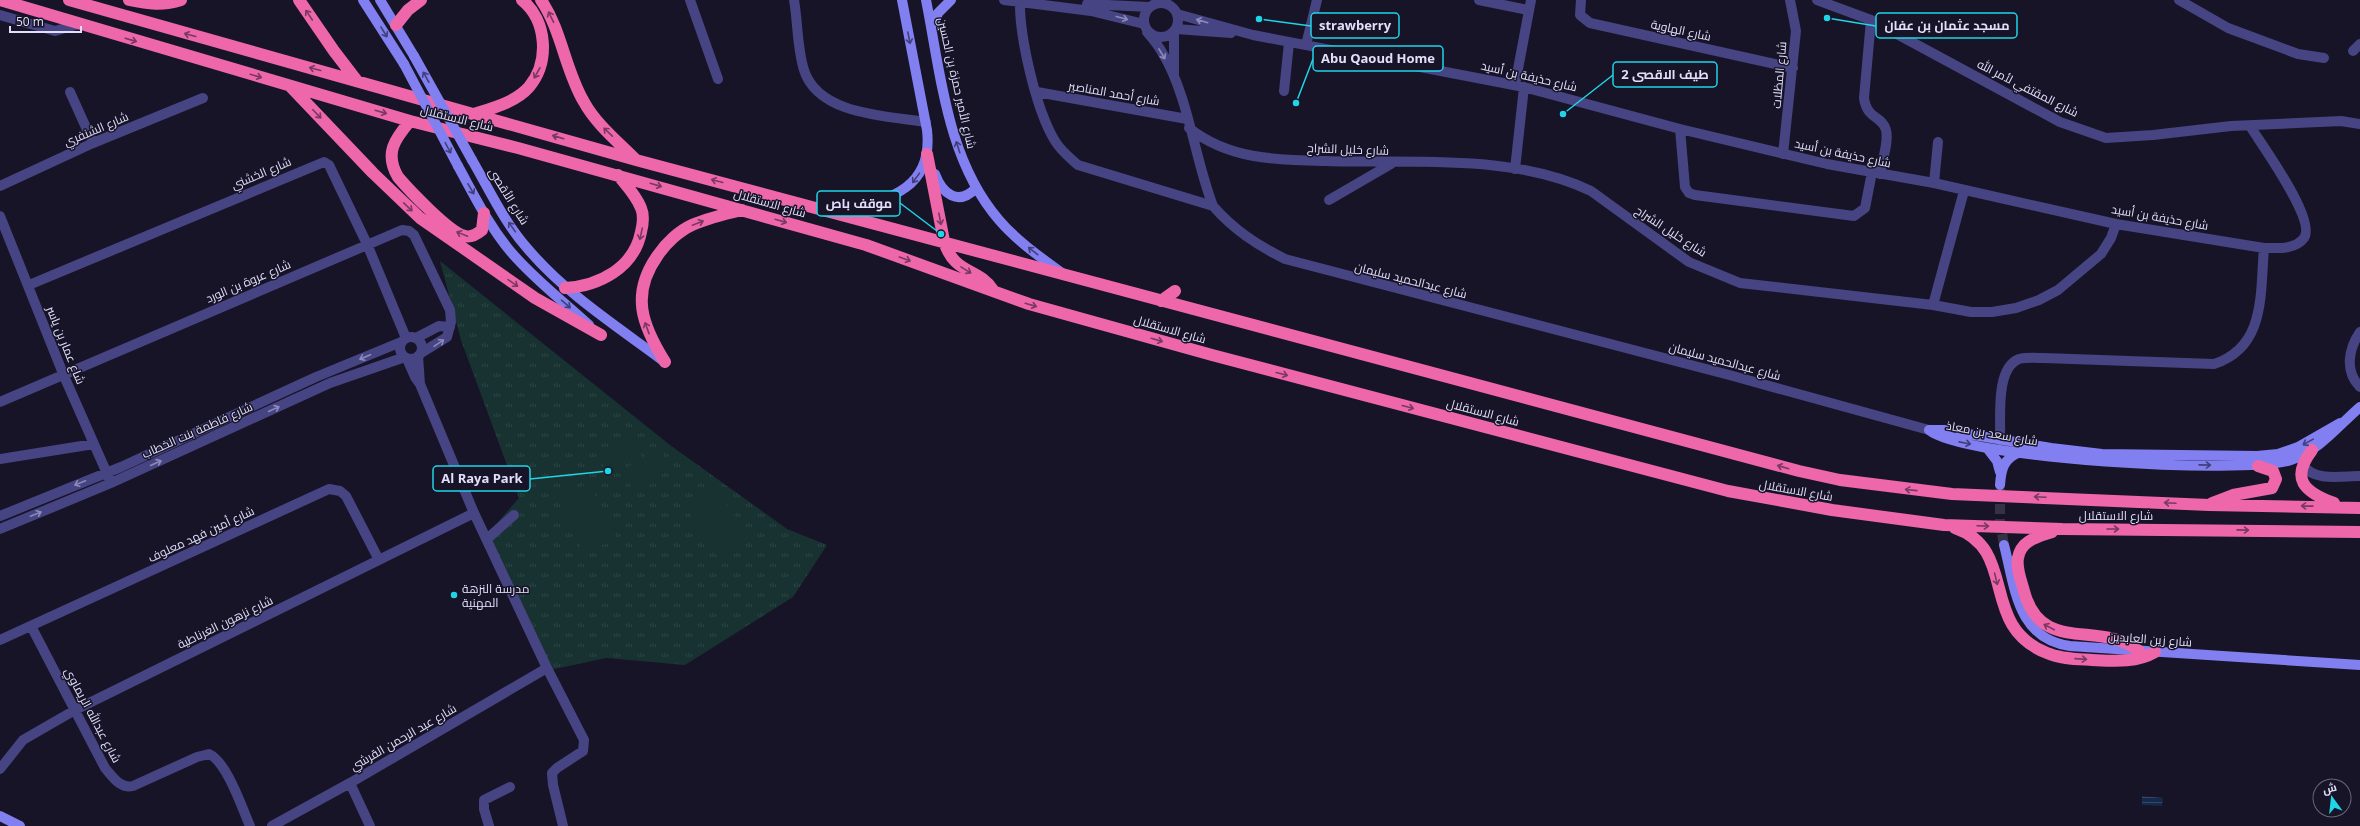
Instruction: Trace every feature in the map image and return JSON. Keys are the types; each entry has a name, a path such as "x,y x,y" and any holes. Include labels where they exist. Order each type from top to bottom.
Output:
{"highway":[{"name":"شارع الاستقلال","path":"0,0 410,120 618,175 866,245 1029,304 1219,357 1728,492 1832,510 1944,524 2062,529 2360,532"},
{"name":"شارع الاستقلال","path":"69,0 357,80 636,160 944,241 1161,301 1716,450 1840,480 1952,494 2209,505 2360,508"},
{"path":"129,0 153,5 169,4 182,0"},
{"path":"299,0 334,51 357,80"},
{"path":"396,25 408,10 421,0"},
{"path":"474,114 497,107 514,98 529,87 540,68 543,54 543,38 539,23 530,7 522,0"},
{"path":"541,0 559,36 583,100 599,124 636,160"},
{"path":"290,86 373,174 420,218 535,298 601,335"},
{"path":"410,120 393,142 390,152 393,169 398,177 449,226 464,236 471,236 482,230 484,213"},
{"path":"927,154 944,241 949,254 957,264 986,281 994,292"},
{"path":"565,288 582,287 601,280 625,263 637,248 643,224 642,209 618,175"},
{"path":"665,362 653,342 642,312 641,295 651,264 674,237 691,226 742,210"},
{"path":"1161,301 1175,291"},
{"path":"2312,450 2303,465 2302,481 2308,491 2318,497 2346,508"},
{"path":"2209,505 2233,495 2272,488 2276,479 2273,471 2258,466"},
{"path":"1944,524 1968,533 1983,546 1990,557 2008,619 2021,636 2038,649 2058,656 2100,660 2132,660 2154,652"},
{"path":"2062,529 2029,540 2020,551 2017,564 2026,599 2032,613 2043,624 2057,631 2115,638 2128,643 2139,651"}],"main road":[{"path":"364,0 404,64 484,213 505,245 525,267 601,335"},
{"name":"شارع الأقصى","path":"380,0 414,56 508,221 526,247 565,288 665,362"},
{"path":"837,213 886,199 904,190 917,176 927,154 928,138 926,122 902,0"},
{"name":"شارع الأمير حمزة بن الحسين","path":"926,0 955,140 964,164 976,188 991,210 1009,231 1064,274"},
{"path":"932,30 938,13 951,0"},
{"path":"927,154 940,186 946,193 960,197 969,194 976,188"},
{"name":"شارع سعد بن معاذ","path":"1928,430 1941,438 1987,448 2020,452 2258,466 2291,460 2312,450 2331,435 2360,407"},
{"name":"شارع سعد بن معاذ","path":"1928,430 1944,430 2128,459 2268,456 2298,447 2331,427 2342,423"},
{"path":"1987,448 1997,461 2000,472 2000,485"},
{"path":"2000,472 2010,457 2020,452"},
{"name":"شارع زين العابدين","path":"2004,545 2023,614 2031,626 2042,637 2060,645 2360,665"},
{"path":"6,821 20,826"}],"street":[{"path":"690,0 718,79"},
{"path":"794,0 804,69 810,83 819,94 840,106 868,113 926,122"},
{"path":"1004,0 1091,11 1145,28 1158,37 1170,35 1175,30"},
{"path":"1053,0 1095,5 1164,3 1176,12"},
{"path":"1169,0 1176,12 1178,22 1175,30 1174,78"},
{"path":"1306,45 1317,0"},
{"path":"1479,0 1530,5 1519,86 1515,169"},
{"name":"شارع الهاوية","path":"1581,0 1580,14 1590,23 1793,68"},
{"name":"شارع المظلات","path":"1784,154 1796,31 1790,0"},
{"name":"شارع المقتفي لأمر الله","path":"1818,0 1871,20 2060,122 2106,138 2193,128 2341,122 2360,124"},
{"path":"2179,0 2228,28 2298,54 2324,58"},
{"path":"1020,1 1026,52 1043,116 1054,140 1063,152 1078,165 1213,206"},
{"path":"1149,4 1144,15 1145,28 1164,54 1174,78 1213,206"},
{"name":"شارع حذيفة بن أسيد","path":"1176,12 1252,35 1519,86 1680,129 1784,154 1934,183 1964,191 2116,224 2264,248 2281,248 2297,245 2305,237 2307,229 2301,207 2250,126"},
{"path":"0,15 55,31 79,24"},
{"path":"1680,129 1686,187 1689,192 1695,195 1854,216 1865,208 1876,173 1886,130 1882,122 1870,115 1865,108 1864,98 1871,20"},
{"name":"شارع حذيفة بن أسيد","path":"1175,30 1252,35"},
{"path":"1284,91 1289,43"},
{"path":"70,92 93,143"},
{"name":"شارع أحمد المناصير","path":"1037,92 1188,123"},
{"name":"شارع الشنفري","path":"0,186 93,143 203,98"},
{"name":"شارع خليل الشراح","path":"1188,123 1201,137 1216,144 1234,151 1268,159 1391,164 1422,163 1515,169 1574,183 1591,191 1689,262 1740,283 1933,305 1971,312 1992,312 2016,308 2039,300 2058,290 2090,264 2108,245 2116,224"},
{"path":"1934,183 1938,142"},
{"name":"شارع الخشني","path":"28,285 324,162 329,165 367,244 408,339"},
{"path":"1329,200 1391,164"},
{"path":"1933,305 1964,191"},
{"name":"شارع عبدالحميد سليمان","path":"1213,206 1228,223 1257,245 1285,259 1733,376 1928,430"},
{"name":"شاع عمار بن ياسر","path":"0,216 64,376 111,483"},
{"name":"شارع عروة بن الورد","path":"0,402 64,376 402,230 409,231 414,235 450,310 450,327"},
{"path":"2000,440 2002,381 2010,365 2019,359 2044,358 2214,364 2234,355 2250,338 2257,323 2264,248"},
{"path":"420,355 447,337 450,327 439,326 408,339 400,352 406,358 415,378 420,384 474,513 547,668 581,734 585,746 578,755 557,768 552,773 553,785 563,826"},
{"path":"2360,332 2350,348 2349,359 2352,371 2360,387"},
{"path":"408,339 422,344 420,355 420,384"},
{"name":"شارع فاطمة بنت الخطاب","path":"0,516 106,472 316,377 408,339"},
{"name":"شارع فاطمة بنت الخطاب","path":"0,529 111,483 330,383 406,358 420,355"},
{"path":"0,459 94,444"},
{"path":"2303,465 2311,474 2319,476 2360,476"},
{"path":"2308,491 2319,476"},
{"name":"شارع أمين فهد معلوف","path":"0,640 329,489 340,491 346,496 379,560"},
{"name":"شارع نزهون الغرناطية","path":"0,769 23,740 75,710 474,513"},
{"path":"487,539 514,515"},
{"name":"شارع عبدالله الريماوي","path":"31,626 105,768 118,783 126,787 133,786 197,757 209,754 218,760 250,826"},
{"name":"شارع عبد الرحمن القرشي","path":"272,826 350,783 547,668"},
{"path":"350,783 370,826"},
{"path":"489,826 484,809 484,800 510,787"}],"green space":[{"path":"440,261 670,445 787,529 827,545 793,597 685,665 606,658 550,670 485,537 519,498 461,340"},
{"path":"636,439 642,458 659,448 671,467 634,491 622,471 637,461 604,470 599,450"},
{"path":"589,483 616,538 584,554 557,498"},
{"path":"716,488 751,540 720,560 686,508"}],"water":[{"path":"2142,796 2163,798 2162,806 2142,805"}],"tunnel":[{"path":"2000,489 2000,521 2004,545"}],"place":[{"name":"مسجد عثمان بن عفان","path":"1827,18"},
{"name":"strawberry","path":"1259,19"},
{"name":"Abu Qaoud Home","path":"1296,103"},
{"name":"طيف الاقصى 2","path":"1563,114"},
{"name":"موقف باص","path":"941,234"},
{"name":"Al Raya Park","path":"608,471"},
{"name":"مدرسة النزهة المهنية","path":"454,595"}]}
